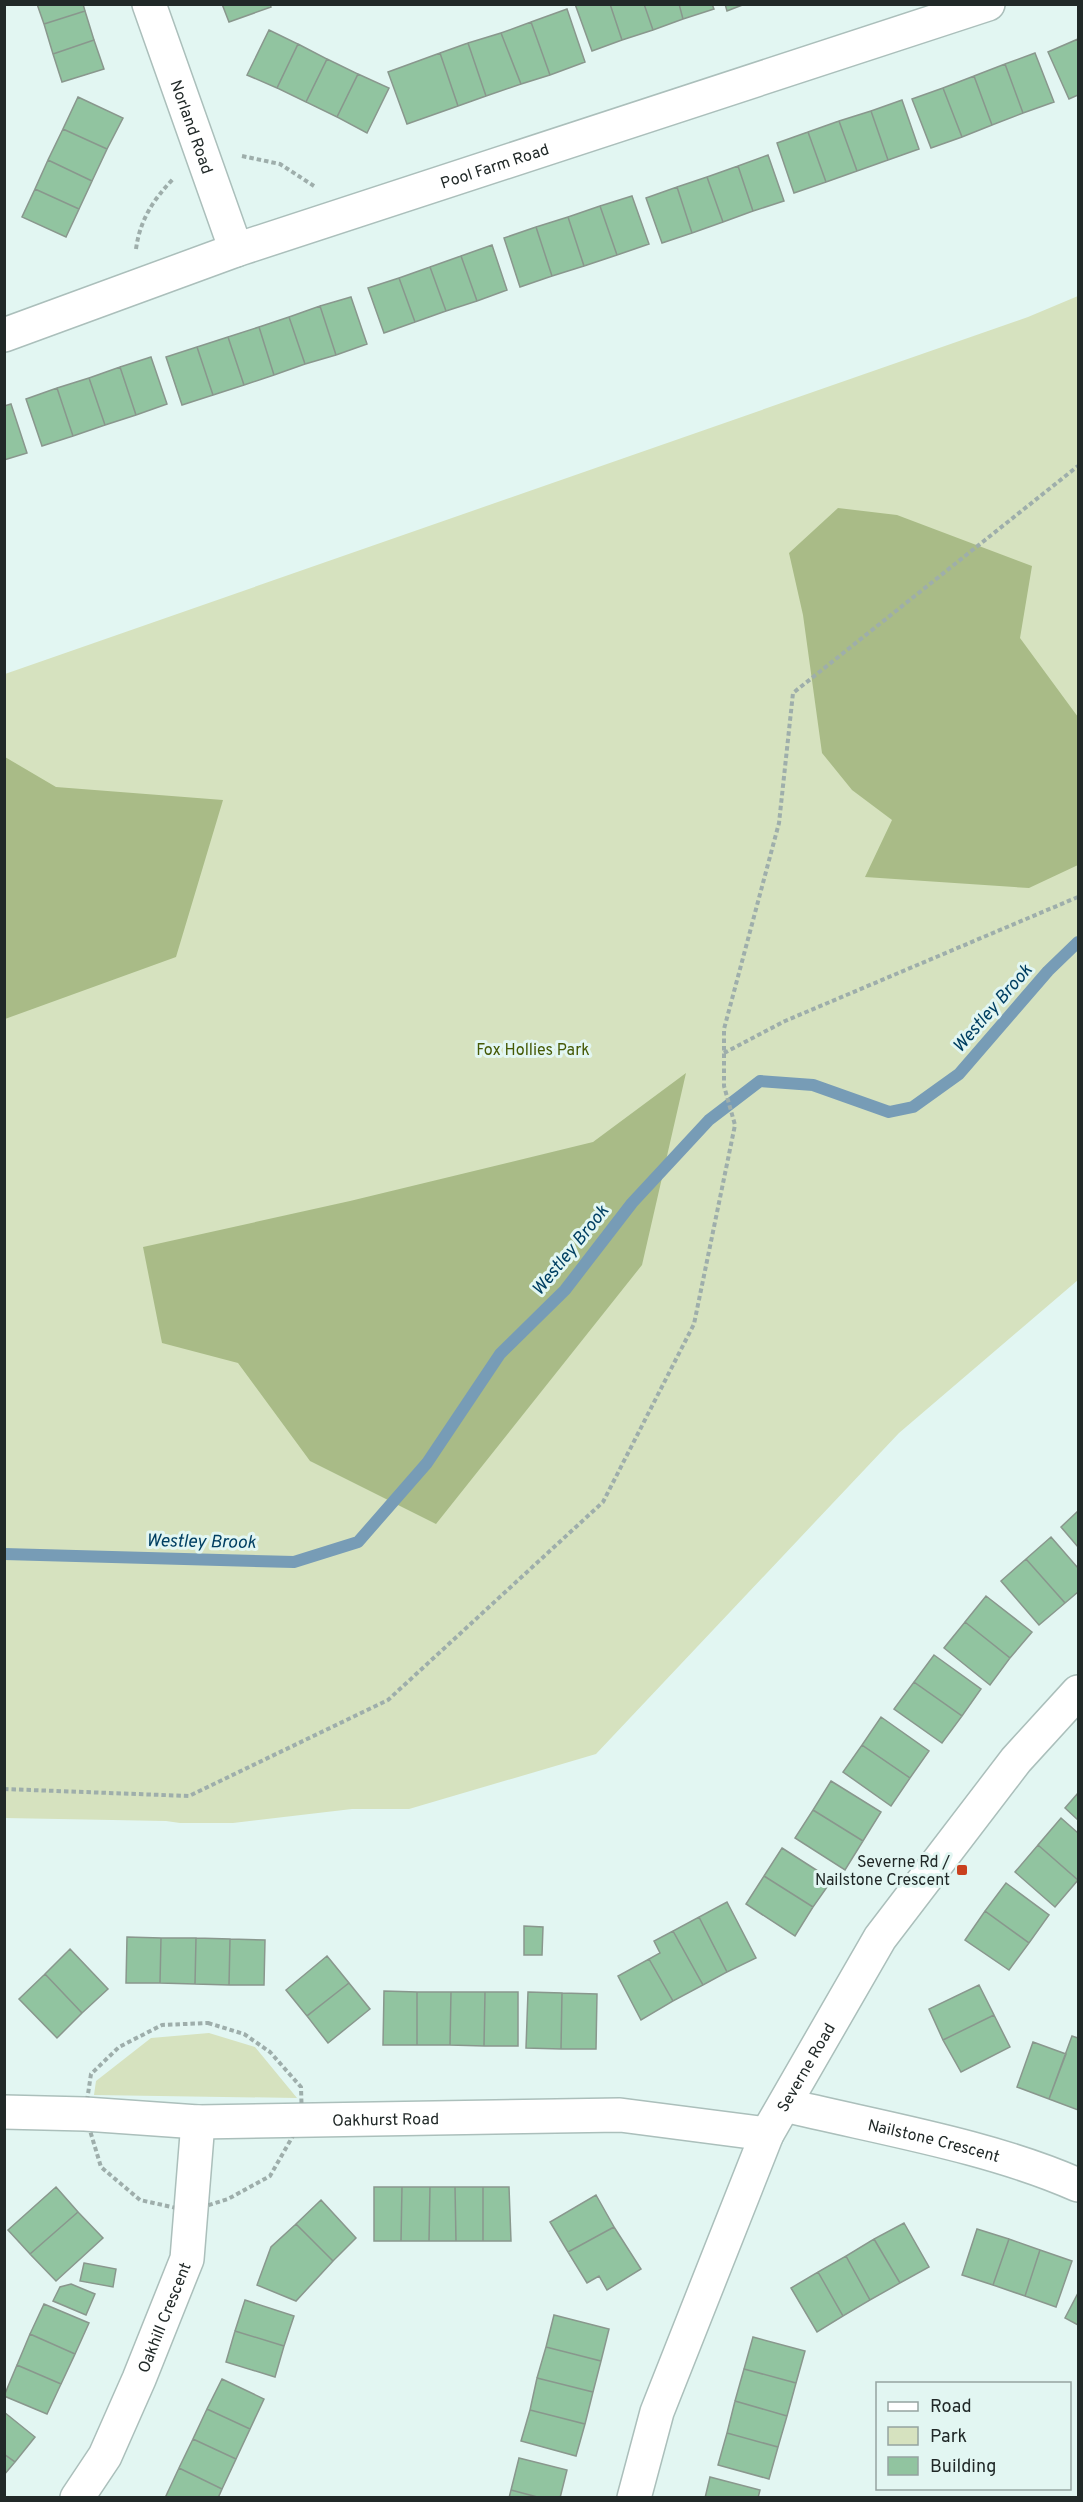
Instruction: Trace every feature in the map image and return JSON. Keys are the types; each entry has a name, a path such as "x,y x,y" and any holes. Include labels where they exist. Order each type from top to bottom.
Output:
{"street":[{"name":"Norland Road","path":"149,4 236,250"},
{"name":"Pool Farm Road","path":"4,335 236,250 988,4"},
{"name":"Severne Road","path":"634,2498 657,2412 767,2134 880,1938 1016,1760 1078,1692"},
{"name":"Nailstone Crescent","path":"785,2105 972,2150 1049,2172 1078,2186"},
{"name":"Oakhurst Road","path":"4,2112 85,2114 198,2122 620,2115 767,2134"},
{"name":"Oakhill Crescent","path":"77,2498 105,2456 139,2379 186,2259 198,2122"}],"path":[{"path":"4,1789 189,1796 388,1700 603,1502 694,1324 735,1125 724,1086 724,1029 779,823 793,693 1078,466"},
{"path":"724,1053 785,1021 1078,897"}],"green space":[{"name":"Fox Hollies Park","path":"1078,296 1078,1280 899,1433 596,1754 409,1809 352,1809 233,1823 5,1818 5,674 1028,317"},
{"path":"838,508 897,515 1032,566 1020,638 1078,717 1078,865 1029,888 865,877 892,820 852,790 822,753 803,615 789,553"},
{"path":"5,757 56,787 223,800 176,957 5,1019"},
{"path":"686,1073 642,1265 436,1524 310,1461 238,1363 162,1343 143,1247 350,1201 593,1142"},
{"path":"209,2033 255,2047 297,2098 94,2095 96,2081 151,2038"}],"building":[{"path":"37,4 83,4 85,11 44,24"},
{"path":"222,4 270,4 271,7 229,22"},
{"path":"575,4 610,4 622,40 592,51"},
{"path":"610,4 644,4 653,30 622,40"},
{"path":"644,4 679,4 683,19 653,30"},
{"path":"679,4 712,4 714,9 683,19"},
{"path":"725,4 745,4 727,11"},
{"path":"567,9 585,62 550,75 531,22"},
{"path":"85,11 94,40 53,54 44,24"},
{"path":"531,22 550,75 521,84 501,33"},
{"path":"269,30 298,44 277,88 247,75"},
{"path":"501,33 521,84 486,96 468,43"},
{"path":"1078,39 1078,95 1069,99 1048,52"},
{"path":"94,40 104,69 62,82 53,54"},
{"path":"468,43 486,96 458,106 440,53"},
{"path":"298,44 327,59 306,102 277,88"},
{"path":"440,53 458,106 407,124 388,72"},
{"path":"1035,53 1054,102 1023,113 1005,64"},
{"path":"327,59 358,74 337,117 306,102"},
{"path":"1005,64 1023,113 992,125 974,76"},
{"path":"358,74 389,88 367,133 337,117"},
{"path":"974,76 992,125 962,137 943,88"},
{"path":"943,88 962,137 931,148 912,99"},
{"path":"78,97 123,118 107,149 63,129"},
{"path":"902,100 919,149 888,160 871,111"},
{"path":"871,111 888,160 857,171 839,121"},
{"path":"839,121 857,171 826,182 808,132"},
{"path":"63,129 107,149 92,181 48,160"},
{"path":"808,132 826,182 794,193 777,143"},
{"path":"768,155 784,201 753,211 738,166"},
{"path":"48,160 92,181 79,209 35,189"},
{"path":"738,166 753,211 723,222 707,177"},
{"path":"707,177 723,222 692,233 677,187"},
{"path":"677,187 692,233 662,243 646,198"},
{"path":"35,189 79,209 66,237 22,217"},
{"path":"632,196 649,244 617,255 600,206"},
{"path":"600,206 617,255 584,266 568,217"},
{"path":"568,217 584,266 552,276 536,227"},
{"path":"536,227 552,276 520,287 504,238"},
{"path":"492,245 507,290 477,301 461,256"},
{"path":"461,256 477,301 446,311 430,267"},
{"path":"430,267 446,311 415,322 399,278"},
{"path":"399,278 415,322 384,333 368,288"},
{"path":"351,297 367,344 336,355 320,306"},
{"path":"320,306 336,355 305,364 289,317"},
{"path":"289,317 305,364 274,375 259,327"},
{"path":"259,327 274,375 244,385 228,337"},
{"path":"228,337 244,385 213,395 197,347"},
{"path":"197,347 213,395 182,405 166,357"},
{"path":"151,357 167,404 136,415 120,367"},
{"path":"120,367 136,415 105,425 89,378"},
{"path":"89,378 105,425 73,436 57,388"},
{"path":"57,388 73,436 42,446 26,399"},
{"path":"11,404 27,453 4,460 4,406"},
{"path":"1078,1511 1078,1547 1061,1527"},
{"path":"1051,1537 1078,1568 1078,1592 1065,1603 1026,1559"},
{"path":"1026,1559 1065,1603 1039,1625 1001,1581"},
{"path":"986,1596 1032,1632 1010,1658 965,1622"},
{"path":"965,1622 1010,1658 990,1685 944,1648"},
{"path":"934,1655 981,1689 962,1716 914,1682"},
{"path":"914,1682 962,1716 942,1743 894,1709"},
{"path":"881,1717 929,1751 910,1778 862,1745"},
{"path":"862,1745 910,1778 891,1806 843,1772"},
{"path":"831,1781 881,1812 863,1841 813,1810"},
{"path":"1078,1793 1078,1820 1065,1808"},
{"path":"813,1810 863,1841 845,1870 795,1838"},
{"path":"1061,1818 1078,1833 1078,1880 1038,1845"},
{"path":"1038,1845 1078,1880 1055,1907 1015,1872"},
{"path":"782,1848 832,1880 813,1907 764,1876"},
{"path":"764,1876 813,1907 795,1936 746,1904"},
{"path":"1006,1883 1049,1915 1029,1943 985,1911"},
{"path":"727,1902 756,1958 727,1972 699,1917"},
{"path":"985,1911 1029,1943 1009,1970 965,1940"},
{"path":"699,1917 727,1972 703,1985 673,1931"},
{"path":"524,1926 543,1927 542,1955 524,1955"},
{"path":"673,1931 703,1985 673,2001 649,1959 660,1953 654,1941"},
{"path":"127,1937 161,1938 160,1983 126,1983"},
{"path":"161,1938 196,1938 195,1984 160,1983"},
{"path":"196,1938 230,1939 229,1985 195,1984"},
{"path":"230,1939 265,1940 264,1985 229,1985"},
{"path":"70,1949 108,1989 82,2013 45,1974"},
{"path":"327,1956 349,1983 307,2016 286,1990"},
{"path":"649,1959 673,2001 641,2020 618,1976"},
{"path":"45,1974 82,2013 57,2038 19,1999"},
{"path":"349,1983 370,2009 328,2043 307,2016"},
{"path":"979,1985 994,2015 943,2040 929,2009"},
{"path":"384,1991 417,1992 417,2045 383,2045"},
{"path":"417,1992 451,1992 450,2045 417,2045"},
{"path":"451,1992 485,1992 484,2046 450,2045"},
{"path":"485,1992 518,1992 518,2046 484,2046"},
{"path":"528,1992 562,1993 561,2049 526,2048"},
{"path":"562,1993 597,1994 596,2049 561,2049"},
{"path":"994,2015 1010,2047 961,2072 943,2040"},
{"path":"1072,2036 1078,2038 1078,2110 1049,2099"},
{"path":"1033,2042 1066,2054 1049,2099 1017,2087"},
{"path":"56,2187 78,2212 30,2254 8,2230"},
{"path":"374,2187 402,2187 401,2241 374,2241"},
{"path":"402,2187 430,2187 429,2241 401,2241"},
{"path":"430,2187 455,2187 456,2241 429,2241"},
{"path":"455,2187 483,2187 483,2241 456,2241"},
{"path":"483,2187 509,2187 511,2241 483,2241"},
{"path":"596,2195 614,2227 568,2252 550,2222"},
{"path":"321,2200 356,2238 333,2261 296,2224"},
{"path":"78,2212 103,2238 56,2281 30,2254"},
{"path":"904,2223 929,2267 900,2283 874,2239"},
{"path":"296,2224 333,2261 296,2301 257,2285 271,2247"},
{"path":"614,2227 641,2269 607,2290 599,2276 587,2283 568,2252"},
{"path":"977,2229 1009,2239 993,2285 962,2275"},
{"path":"874,2239 900,2283 870,2300 846,2256"},
{"path":"1009,2239 1040,2250 1025,2296 993,2285"},
{"path":"1040,2250 1072,2261 1056,2307 1025,2296"},
{"path":"846,2256 870,2300 843,2316 818,2272"},
{"path":"84,2263 116,2269 113,2287 80,2281"},
{"path":"818,2272 843,2316 817,2332 791,2288"},
{"path":"71,2284 95,2294 86,2315 53,2301 60,2287"},
{"path":"1078,2293 1078,2325 1065,2318"},
{"path":"245,2300 294,2316 284,2346 235,2331"},
{"path":"44,2304 89,2323 75,2354 30,2334"},
{"path":"554,2315 609,2329 601,2361 546,2347"},
{"path":"235,2331 284,2346 275,2377 226,2362"},
{"path":"30,2334 75,2354 61,2384 17,2365"},
{"path":"753,2337 805,2351 796,2383 744,2369"},
{"path":"546,2347 601,2361 593,2392 537,2378"},
{"path":"17,2365 61,2384 47,2414 4,2396"},
{"path":"744,2369 796,2383 787,2416 735,2401"},
{"path":"537,2378 593,2392 585,2424 530,2410"},
{"path":"222,2379 264,2399 250,2429 207,2409"},
{"path":"735,2401 787,2416 778,2447 727,2433"},
{"path":"207,2409 250,2429 236,2459 193,2439"},
{"path":"530,2410 585,2424 576,2456 521,2441"},
{"path":"4,2412 35,2437 15,2462 4,2454"},
{"path":"727,2433 778,2447 769,2479 718,2465"},
{"path":"193,2439 236,2459 222,2489 179,2468"},
{"path":"4,2454 15,2462 4,2475"},
{"path":"519,2458 567,2470 560,2498 541,2498 511,2490"},
{"path":"179,2468 222,2489 218,2498 165,2498"},
{"path":"710,2477 760,2490 758,2498 705,2498"},
{"path":"511,2490 541,2498 509,2498"}],"waterway":[{"name":"Westley Brook","path":"4,1554 294,1562 358,1542 427,1463 500,1354 565,1290 632,1203 709,1120 760,1081 813,1085 889,1112 913,1107 959,1074 1048,971 1078,942"}],"place":[{"name":"Severne Rd / Nailstone Crescent","path":"962,1870"}]}
